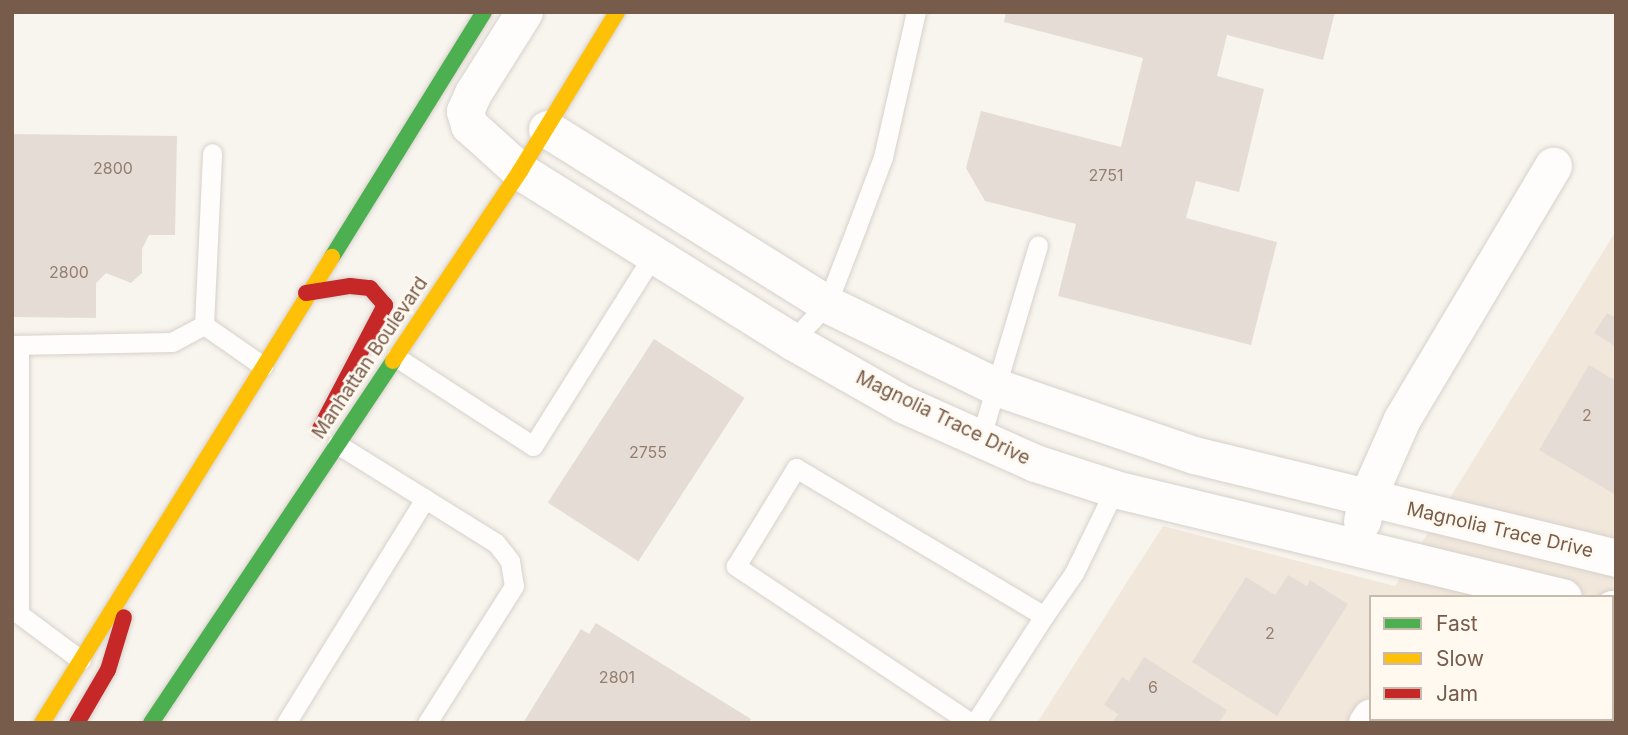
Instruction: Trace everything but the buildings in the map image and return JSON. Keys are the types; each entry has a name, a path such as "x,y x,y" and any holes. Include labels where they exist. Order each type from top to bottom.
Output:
{"street":[{"path":"42,723 306,293 484,12"},
{"name":"Magnolia Trace Drive","path":"524,12 465,111 469,125 483,142 520,171 792,341 903,404 980,440 1115,489 1356,548 1436,583 1545,595"},
{"name":"Manhattan Boulevard","path":"151,723 243,581 397,357 520,171 617,12"},
{"name":"Magnolia Trace Drive","path":"547,129 827,303 999,388 1194,455 1616,558"},
{"path":"1356,548 1367,498 1402,419 1553,166"},
{"path":"306,293 351,286 370,288 385,305 373,335 312,444"},
{"path":"243,581 284,493"},
{"path":"1436,583 1452,517"},
{"path":"77,723 108,670 138,568"}],"lane":[{"path":"792,341 827,303 883,157 916,12"},
{"path":"204,325 212,153"},
{"path":"980,440 999,388 1038,245"},
{"path":"397,357 534,446 654,254"},
{"path":"81,660 19,614 16,345 172,342 204,325"},
{"path":"204,325 263,366"},
{"path":"337,444 496,543 510,561 514,586 426,723"},
{"path":"1044,616 796,468 736,566 973,723 1074,573 1115,489"},
{"path":"286,723 425,499"}],"shaded area":[{"path":"1616,231 1616,723 1037,723 1163,526 1395,586"}],"traffic: fast":[{"path":"332,257 484,12"},
{"path":"151,723 393,361"}],"traffic: slow":[{"path":"393,361 520,171 617,12"},
{"path":"42,723 332,257"}],"traffic: jam":[{"path":"306,293 350,286 370,288 385,305 320,429"},
{"path":"77,723 108,670 124,617"}]}
